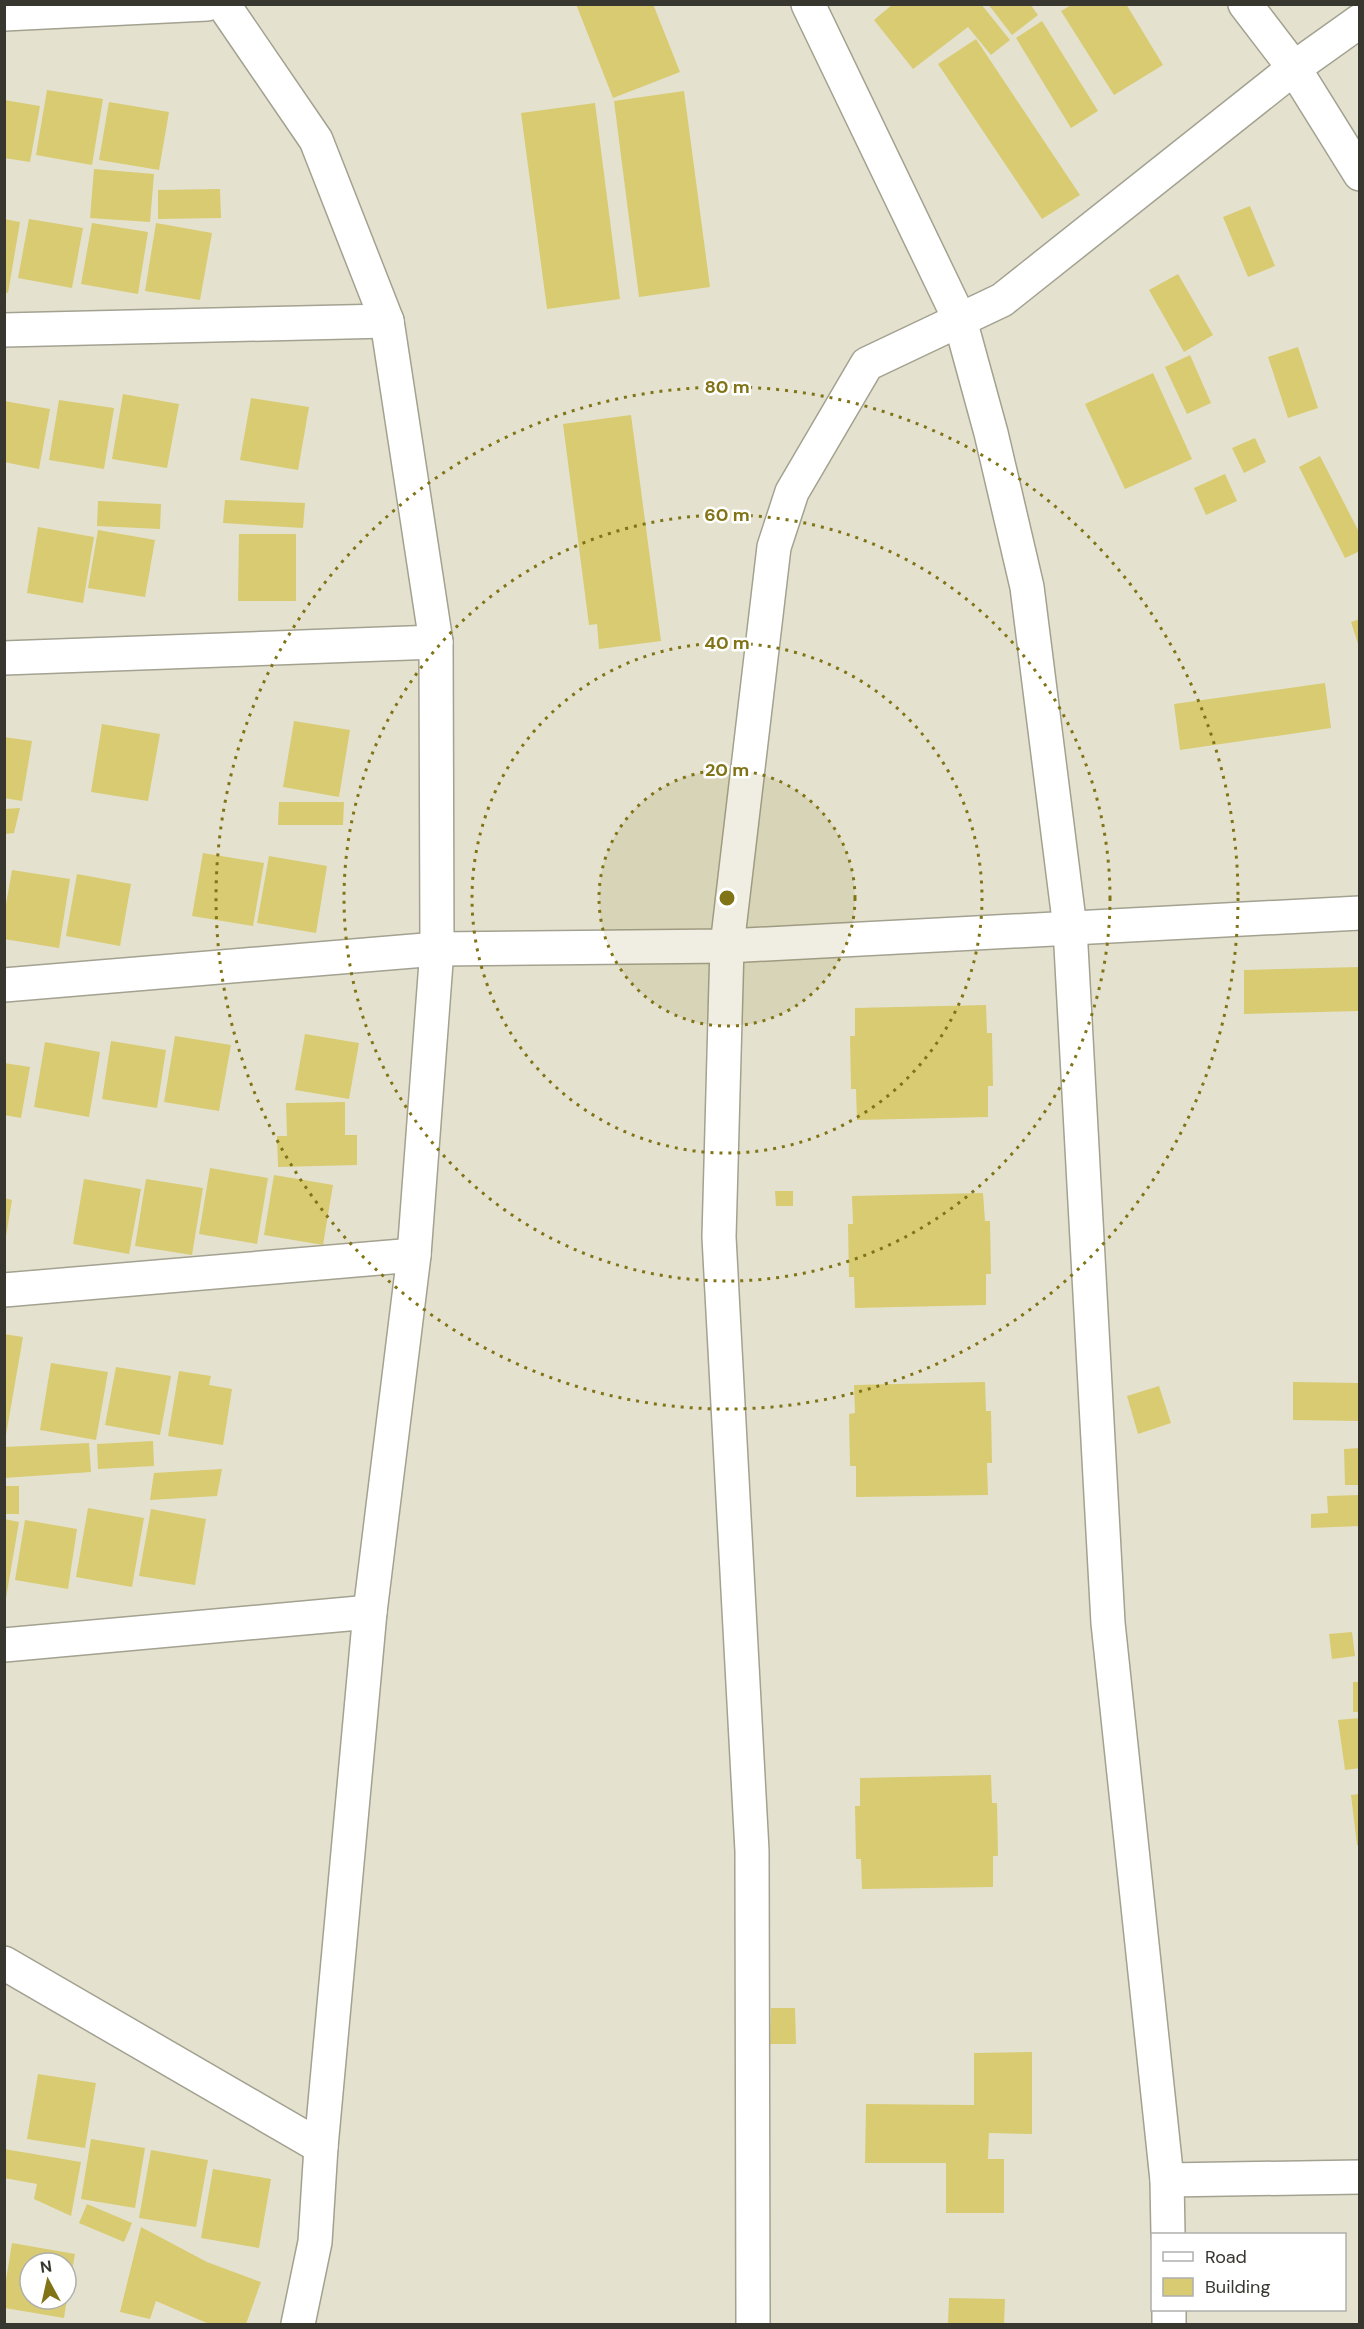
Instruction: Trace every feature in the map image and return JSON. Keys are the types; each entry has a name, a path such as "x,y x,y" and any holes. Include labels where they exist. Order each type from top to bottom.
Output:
{"street":[{"path":"4,14 207,4"},
{"path":"223,4 316,140 387,321 436,642 436,949 414,1255 370,1612 321,2146 315,2242 298,2325"},
{"path":"808,4 960,320 991,433 1027,586 1070,928 1108,1623 1167,2180 1168,2233"},
{"path":"1245,4 1294,68 1359,174"},
{"path":"753,2325 752,1851 719,1237 728,946 774,547 792,492 867,364 1002,300 1294,68 1359,21"},
{"path":"4,330 387,321"},
{"path":"4,658 436,642"},
{"path":"4,985 436,949 728,946 1359,913"},
{"path":"4,1290 414,1255"},
{"path":"4,1645 370,1612"},
{"path":"4,1963 321,2146"},
{"path":"1167,2180 1359,2177"}],"building":[{"path":"576,4 653,4 680,72 613,98"},
{"path":"893,4 981,4 1010,40 991,55 968,27 913,69 874,20"},
{"path":"988,4 1030,4 1038,15 1012,35"},
{"path":"1073,4 1126,4 1163,65 1114,95 1061,11"},
{"path":"1042,21 1098,111 1071,128 1016,38"},
{"path":"976,39 1080,195 1042,219 938,64"},
{"path":"47,90 103,99 92,165 36,155"},
{"path":"684,91 710,287 639,297 614,101"},
{"path":"4,100 40,106 30,162 4,158"},
{"path":"109,102 169,112 159,170 99,160"},
{"path":"595,103 620,299 547,309 521,113"},
{"path":"94,169 154,174 150,222 90,218"},
{"path":"220,189 221,218 158,219 158,190"},
{"path":"1250,206 1275,266 1248,277 1223,217"},
{"path":"4,219 20,222 8,293 4,292"},
{"path":"29,219 83,228 72,288 18,278"},
{"path":"92,223 148,232 138,294 81,284"},
{"path":"156,223 212,233 200,300 145,291"},
{"path":"1178,274 1213,335 1184,352 1149,290"},
{"path":"1298,347 1318,408 1288,418 1268,357"},
{"path":"1190,355 1211,403 1187,414 1165,367"},
{"path":"1153,373 1192,459 1125,489 1085,404"},
{"path":"123,394 179,404 167,468 112,459"},
{"path":"251,398 309,407 298,470 240,460"},
{"path":"59,400 114,408 104,469 49,460"},
{"path":"4,401 50,409 39,469 4,462"},
{"path":"631,415 661,641 599,649 597,624 589,625 563,424"},
{"path":"1255,438 1266,462 1244,473 1232,448"},
{"path":"1320,456 1360,534 1360,551 1345,558 1299,467"},
{"path":"1225,474 1237,501 1206,515 1194,488"},
{"path":"225,500 305,503 303,528 223,523"},
{"path":"98,501 161,504 160,529 97,526"},
{"path":"38,527 94,537 83,603 27,593"},
{"path":"98,530 155,540 145,597 88,588"},
{"path":"239,534 296,534 296,601 238,601"},
{"path":"1360,619 1360,647 1359,647 1351,622"},
{"path":"1325,683 1331,728 1180,750 1174,704"},
{"path":"294,721 350,730 339,797 283,787"},
{"path":"102,724 160,734 148,801 91,792"},
{"path":"4,737 32,741 22,801 4,798"},
{"path":"279,802 344,802 343,825 278,825"},
{"path":"20,808 14,833 4,834 4,809"},
{"path":"203,853 264,863 253,926 192,916"},
{"path":"269,856 327,866 316,933 257,923"},
{"path":"12,870 70,879 59,948 4,939 4,916"},
{"path":"77,874 131,884 120,946 66,936"},
{"path":"1360,967 1360,1011 1244,1014 1244,970"},
{"path":"986,1005 987,1033 992,1033 993,1086 988,1086 988,1117 857,1120 856,1089 851,1089 850,1036 855,1036 855,1008"},
{"path":"305,1034 359,1043 349,1099 295,1090"},
{"path":"175,1036 231,1045 219,1111 164,1102"},
{"path":"111,1041 166,1050 157,1108 102,1099"},
{"path":"45,1042 100,1052 89,1117 34,1107"},
{"path":"4,1063 30,1067 21,1118 4,1115"},
{"path":"345,1102 345,1135 357,1135 357,1165 278,1167 277,1136 287,1136 286,1103"},
{"path":"210,1168 268,1178 257,1244 199,1234"},
{"path":"274,1175 333,1185 323,1245 264,1235"},
{"path":"84,1179 141,1189 129,1254 73,1244"},
{"path":"146,1179 203,1188 192,1255 135,1246"},
{"path":"775,1191 793,1191 793,1206 776,1206"},
{"path":"983,1193 985,1221 990,1221 991,1274 986,1274 986,1305 855,1308 854,1277 849,1277 848,1224 853,1224 852,1196"},
{"path":"4,1198 12,1200 6,1236 4,1236"},
{"path":"4,1334 23,1337 6,1435 4,1435"},
{"path":"51,1363 108,1372 96,1440 40,1430"},
{"path":"116,1367 171,1376 160,1435 105,1425"},
{"path":"179,1371 211,1376 209,1385 232,1389 223,1445 168,1436"},
{"path":"985,1382 986,1411 991,1411 992,1463 987,1463 988,1495 856,1497 856,1466 850,1466 849,1414 855,1413 854,1385"},
{"path":"1293,1382 1360,1383 1360,1421 1293,1420"},
{"path":"1159,1386 1171,1423 1138,1434 1127,1396"},
{"path":"153,1441 154,1466 98,1469 97,1444"},
{"path":"89,1443 91,1472 4,1478 4,1447"},
{"path":"1360,1448 1360,1485 1345,1485 1344,1449"},
{"path":"222,1469 217,1496 150,1500 154,1473"},
{"path":"4,1486 19,1486 19,1514 4,1514"},
{"path":"1360,1495 1360,1526 1311,1528 1311,1514 1328,1513 1327,1496"},
{"path":"88,1508 144,1518 132,1587 76,1577"},
{"path":"151,1509 206,1519 195,1585 139,1576"},
{"path":"4,1519 19,1522 6,1598 4,1598"},
{"path":"25,1520 77,1529 68,1589 15,1580"},
{"path":"1352,1632 1355,1656 1332,1659 1329,1634"},
{"path":"1353,1682 1360,1682 1360,1712 1353,1712"},
{"path":"1360,1718 1360,1768 1345,1770 1338,1720"},
{"path":"991,1775 992,1803 997,1803 998,1856 993,1856 993,1887 862,1889 861,1859 856,1859 855,1806 860,1806 860,1778"},
{"path":"1360,1794 1360,1845 1357,1845 1351,1795"},
{"path":"771,2008 795,2008 796,2044 770,2044"},
{"path":"1032,2052 1032,2134 989,2133 988,2159 1004,2159 1004,2213 946,2213 946,2163 865,2163 866,2104 974,2105 974,2053"},
{"path":"38,2074 96,2083 85,2148 27,2139"},
{"path":"91,2139 145,2148 135,2208 81,2199"},
{"path":"4,2149 81,2162 71,2216 34,2199 37,2184 4,2178"},
{"path":"151,2150 208,2160 196,2227 139,2218"},
{"path":"213,2169 271,2179 259,2248 201,2238"},
{"path":"87,2204 132,2223 124,2242 79,2223"},
{"path":"141,2227 207,2262 261,2282 246,2324 209,2324 156,2301 150,2319 120,2312"},
{"path":"12,2243 58,2251 18,2251 18,2310 5,2308 5,2286"},
{"path":"949,2298 1005,2299 1004,2324 948,2324"},
{"path":"23,2311 65,2311 64,2318"}]}
